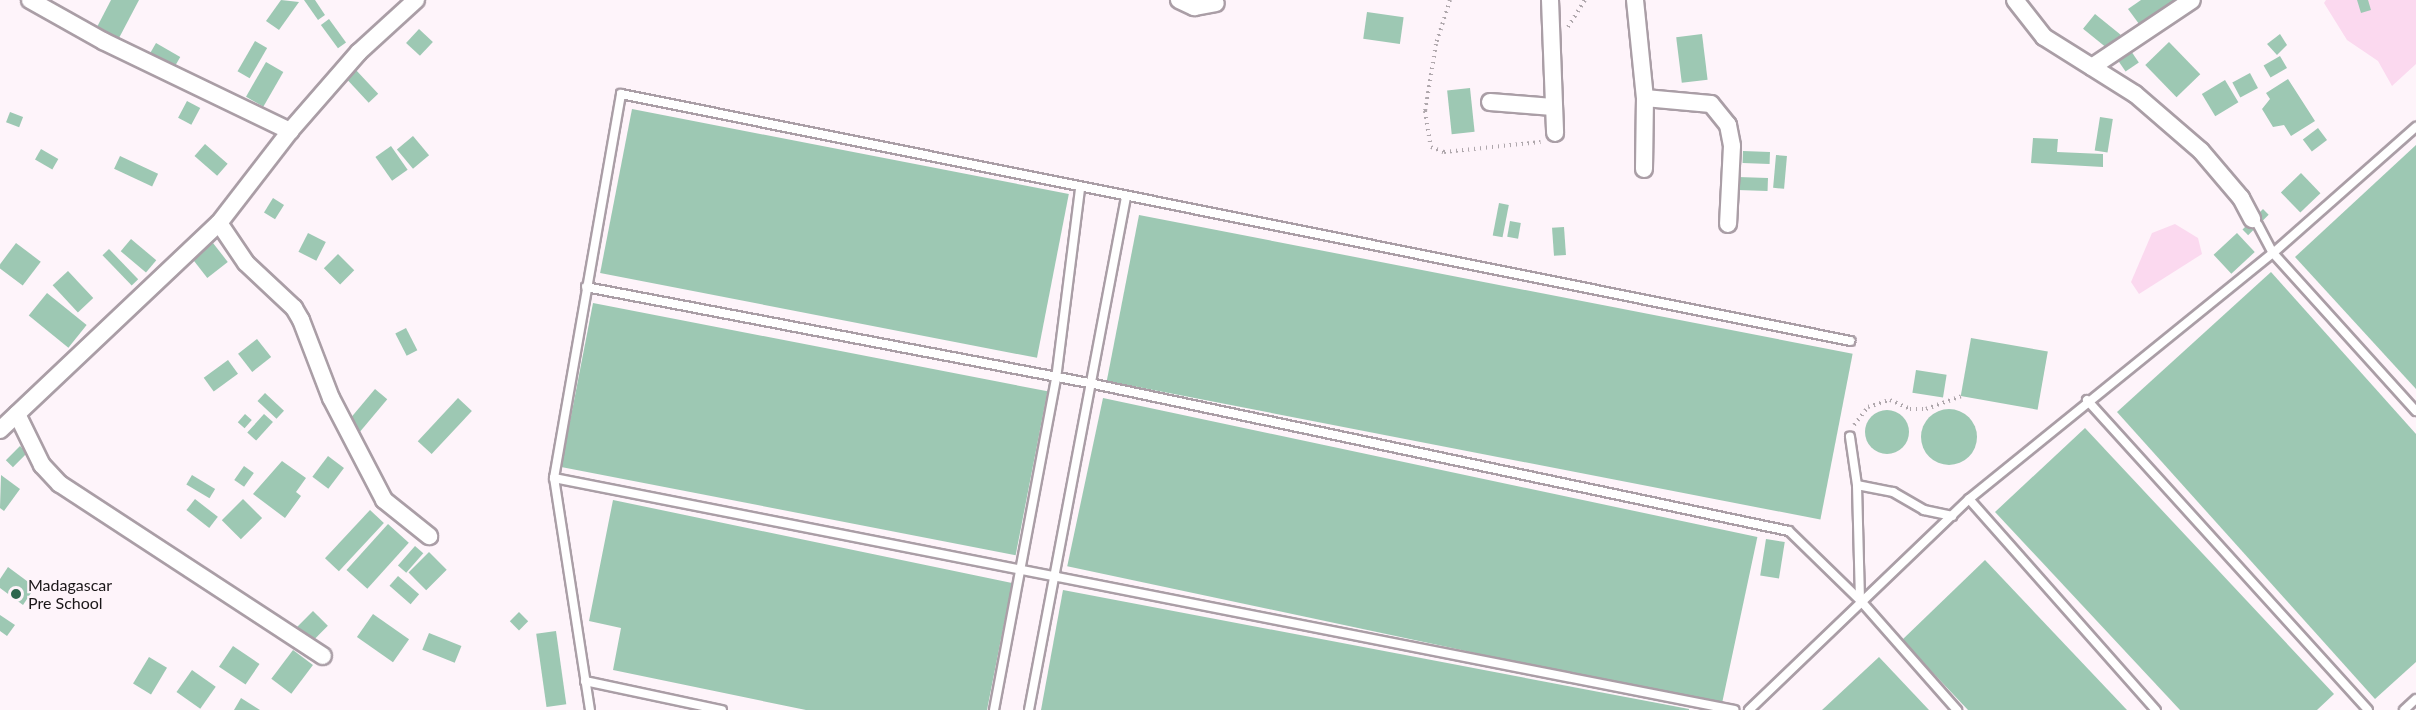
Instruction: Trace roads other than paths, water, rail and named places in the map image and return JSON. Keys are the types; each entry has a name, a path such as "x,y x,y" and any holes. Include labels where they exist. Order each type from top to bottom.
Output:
{"street":[{"path":"30,0 104,41 290,131"},
{"path":"0,430 219,223 290,131 359,52 416,0"},
{"path":"1179,0 1194,7 1216,3"},
{"path":"1550,0 1555,133"},
{"path":"1635,0 1645,98 1644,170"},
{"path":"2015,0 2044,37 2070,57 2092,67 2134,94 2201,151 2241,198 2255,222"},
{"path":"2092,67 2192,0"},
{"path":"1645,98 1695,100 1711,104 1728,125 1732,146 1728,224"},
{"path":"1490,102 1553,106"},
{"path":"219,223 246,263 294,308 301,320 331,398 384,500 429,536"},
{"path":"17,414 42,465 60,484 324,656"}],"lane":[{"path":"590,710 554,478 621,94 1080,189 1850,341"},
{"path":"1749,710 1860,600 1970,499 2088,400 2272,253 2416,127"},
{"path":"994,710 1056,379 1080,189"},
{"path":"1029,710 1052,574 1126,197"},
{"path":"2255,222 2272,253 2416,411"},
{"path":"586,287 1056,379 1089,383 1790,531 1860,600 1957,710"},
{"path":"2088,400 2368,710"},
{"path":"1850,437 1857,484 1860,600"},
{"path":"554,478 1021,570 1052,574 1734,710"},
{"path":"1857,484 1893,492 1924,510 1952,516"},
{"path":"1970,499 2156,710"},
{"path":"585,681 722,710"},
{"path":"2404,710 2416,699"}],"place":[{"name":"Madagascar Pre School","path":"16,594"}]}
